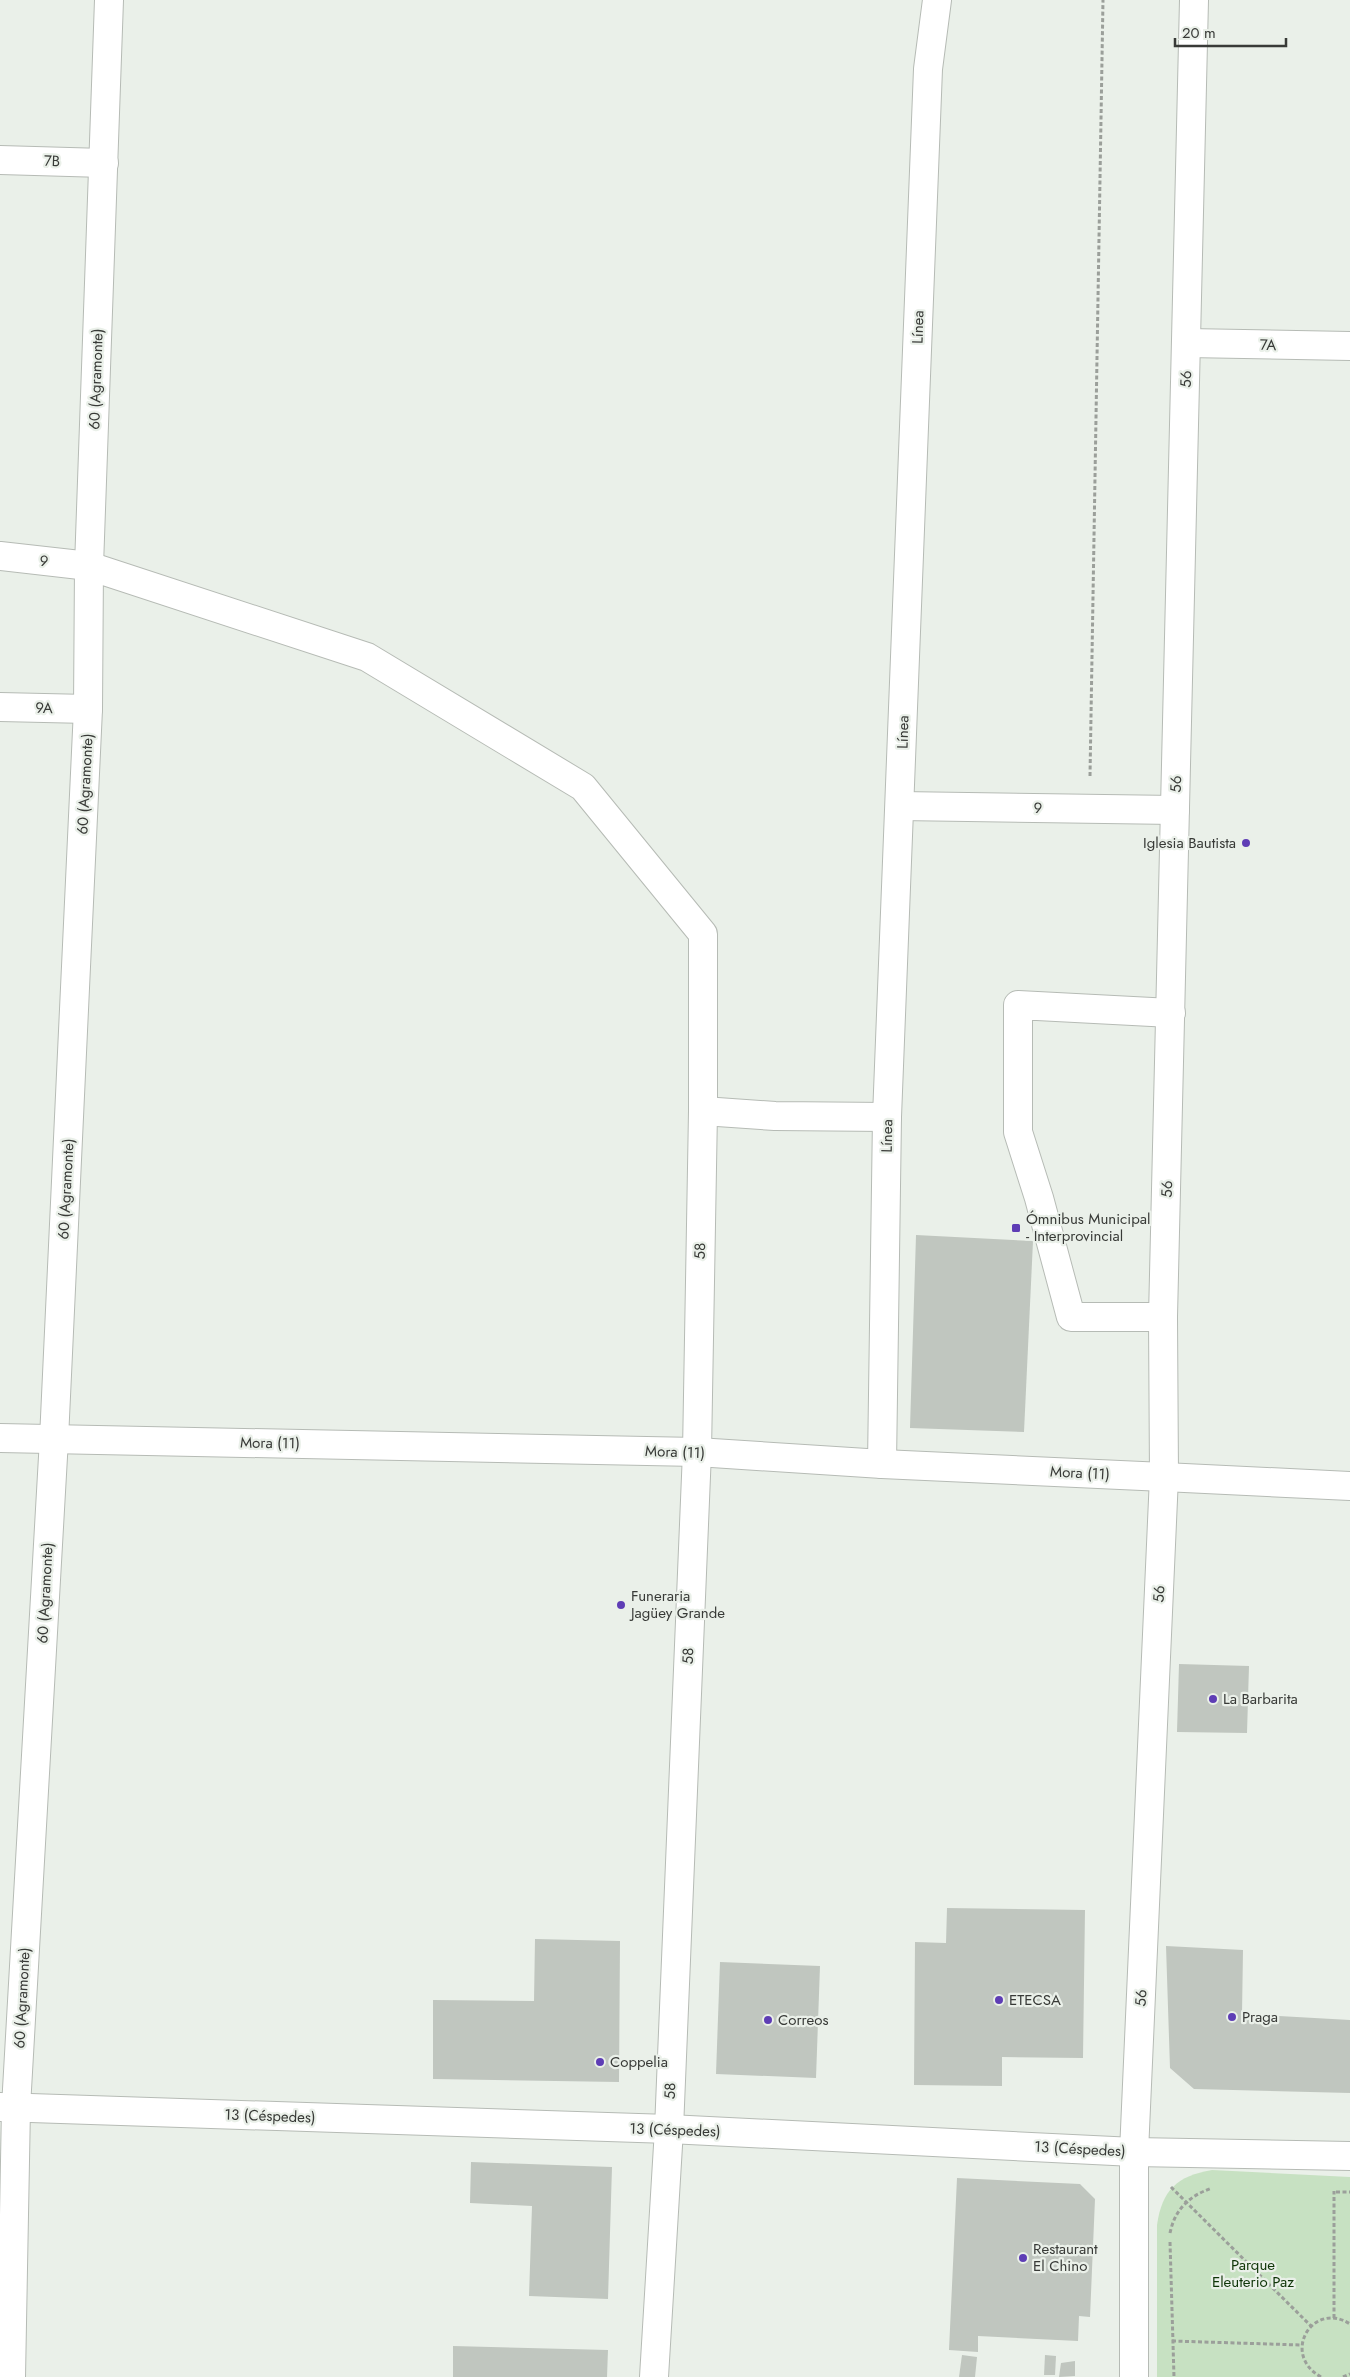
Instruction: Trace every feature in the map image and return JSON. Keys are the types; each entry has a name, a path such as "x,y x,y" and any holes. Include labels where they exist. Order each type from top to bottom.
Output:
{"street":[{"name":"60 (Agramonte)","path":"11,2377 8,2107 54,1439 88,710 88,566 109,0"},
{"name":"Línea","path":"882,1464 887,1117 928,69 937,0"},
{"name":"56","path":"1134,2377 1134,2152 1164,1477 1164,1318 1194,0"},
{"name":"7B","path":"0,160 104,163"},
{"name":"7A","path":"1187,343 1350,346"},
{"name":"9","path":"0,556 88,566 367,657 583,787 703,934"},
{"name":"9A","path":"0,707 88,710"},
{"name":"9","path":"900,806 1175,810"},
{"name":"58","path":"654,2377 669,2129 697,1452 703,1111 703,934"},
{"path":"1164,1318 1071,1317 1039,1198 1018,1132 1018,1005 1171,1013"},
{"path":"703,1111 776,1116 887,1117"},
{"name":"Mora (11)","path":"0,1438 697,1452 882,1464 1350,1486"},
{"name":"13 (Céspedes)","path":"8,2107 669,2129 1134,2152 1342,2156"}],"path":[{"path":"1089,809 1103,0"},
{"path":"1134,2152 1311,2326"},
{"path":"1334,2318 1334,2192 1342,2156"},
{"path":"1174,2377 1170,2232 1175,2216 1185,2202 1199,2192 1216,2187"},
{"path":"1324,2191 1350,2192"},
{"path":"1321,2377 1312,2372 1305,2364 1301,2345 1311,2326 1318,2321 1334,2318 1344,2320 1350,2324"},
{"path":"1134,2340 1301,2345"},
{"path":"1343,2377 1350,2374"}],"green space":[{"name":"Parque Eleuterio Paz","path":"1212,2170 1350,2177 1350,2377 1157,2377 1157,2225 1159,2213 1167,2194 1173,2187 1189,2176"}],"building":[{"path":"916,1235 1033,1241 1024,1432 910,1428"},
{"name":"La Barbarita","path":"1179,1664 1249,1666 1247,1733 1177,1732"},
{"name":"ETECSA","path":"947,1908 1085,1910 1083,2058 1002,2057 1002,2086 914,2085 915,1942 946,1943"},
{"path":"535,1939 620,1941 619,2082 433,2079 433,2000 534,2001"},
{"name":"Praga","path":"1166,1946 1243,1950 1242,2014 1350,2020 1350,2093 1194,2089 1170,2068"},
{"name":"Correos","path":"720,1962 820,1966 816,2078 716,2074"},
{"path":"471,2162 612,2167 608,2299 529,2296 532,2206 470,2203"},
{"name":"Restaurant El Chino","path":"957,2178 1080,2184 1095,2199 1090,2317 1079,2316 1078,2341 978,2336 978,2352 949,2350"},
{"path":"453,2346 608,2350 607,2377 453,2377"},
{"path":"962,2355 977,2357 975,2377 959,2377"},
{"path":"1045,2355 1056,2356 1055,2375 1044,2375"},
{"path":"1075,2361 1075,2376 1059,2377 1061,2363"}],"place":[{"name":"Iglesia Bautista","path":"1246,843"},
{"name":"Ómnibus Municipal - Interprovincial","path":"1016,1228"},
{"name":"Funeraria Jagüey Grande","path":"621,1605"},
{"name":"La Barbarita","path":"1213,1699"},
{"name":"ETECSA","path":"999,2000"},
{"name":"Praga","path":"1232,2017"},
{"name":"Correos","path":"768,2020"},
{"name":"Coppelia","path":"600,2062"},
{"name":"Restaurant El Chino","path":"1023,2258"}]}
